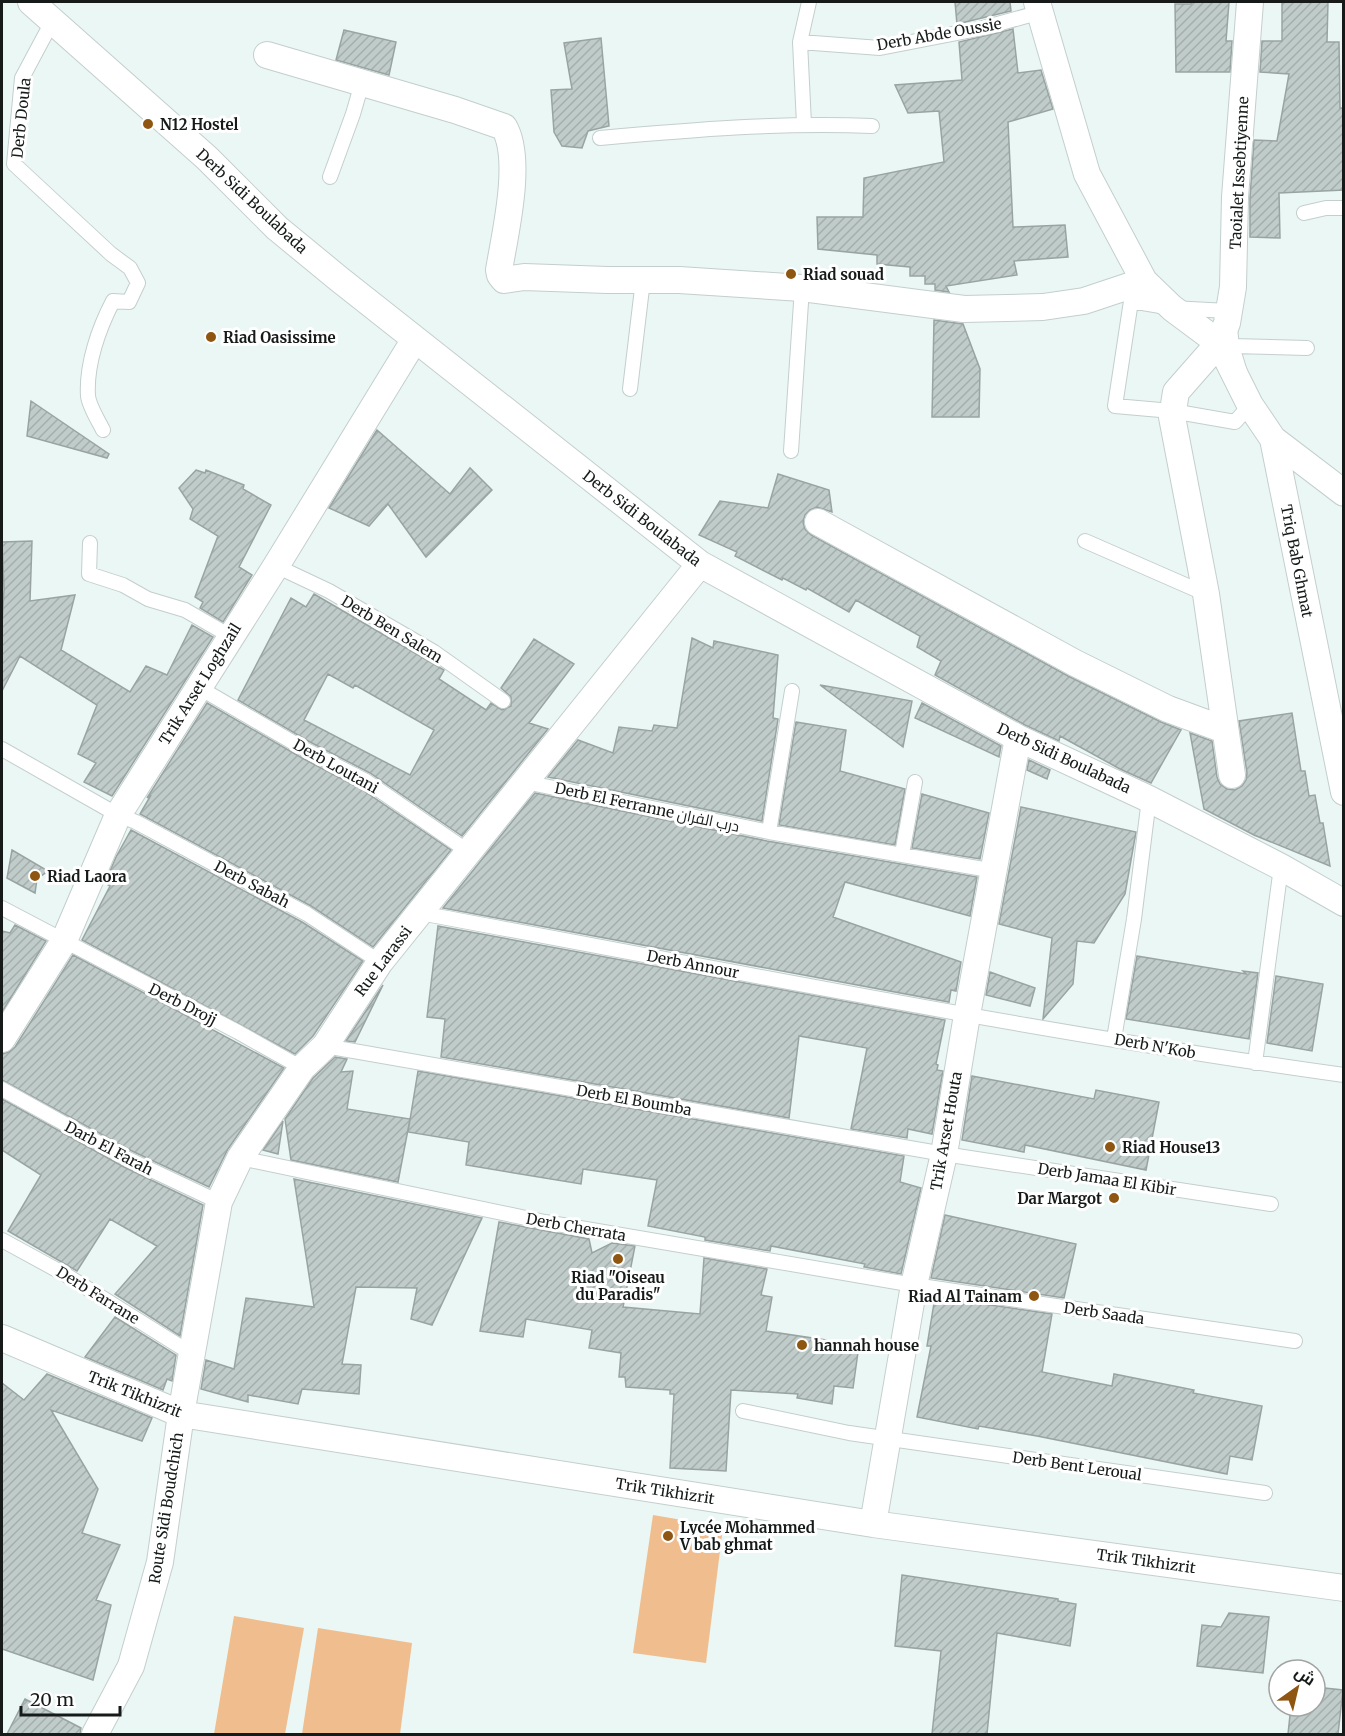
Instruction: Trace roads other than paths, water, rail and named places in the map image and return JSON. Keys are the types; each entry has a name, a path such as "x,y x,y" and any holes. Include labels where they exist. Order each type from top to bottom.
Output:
{"street":[{"name":"Derb Sidi Boulabada","path":"31,2 207,158 277,228 700,564 1018,738 1149,798 1281,867 1344,903"},
{"name":"Taoialet Issebtiyenne","path":"1225,345 1233,287 1235,197 1250,2"},
{"path":"1039,7 1087,174 1144,281 1172,308 1225,345 1176,393 1172,411 1206,594 1232,775"},
{"path":"267,55 455,110 504,128 509,140 512,183 500,270 504,280 524,277 679,280 802,288 964,309 1043,307 1084,301 1144,281"},
{"name":"Trik Arset Loghzail","path":"2,1039 64,940 118,815 276,566 415,339"},
{"name":"Triq Bab Ghmat","path":"1225,345 1250,405 1273,439 1344,792"},
{"path":"1273,439 1344,493"},
{"path":"818,522 1075,663 1168,710 1226,730"},
{"name":"Rue Larassi","path":"181,1414 219,1202 240,1158 302,1068 325,1046 380,962 700,564"},
{"name":"Trik Arset Houta","path":"873,1524 914,1285 944,1154 1018,738"},
{"name":"Trik Tikhizrit","path":"2,1338 181,1414 873,1524 1344,1588"},
{"name":"Route Sidi Boudchich","path":"95,1734 131,1666 160,1562 181,1414"}],"lane":[{"path":"804,124 800,42 809,2"},
{"name":"Derb Abde Oussie","path":"800,42 880,48 983,28 1039,7"},
{"name":"Derb Doula","path":"53,20 22,78 14,164 111,254 130,268 138,283 129,302 113,301 104,318 91,363 88,397 103,430"},
{"path":"330,177 362,83"},
{"path":"600,138 710,128 804,124 872,126"},
{"path":"1304,213 1326,208 1344,208"},
{"path":"630,389 643,280"},
{"path":"791,451 802,288"},
{"path":"1228,311 1172,308 1131,301 1115,406 1172,411 1235,422 1250,405"},
{"path":"1225,345 1307,348"},
{"path":"1085,541 1206,594"},
{"path":"90,543 89,574 123,585 148,599 185,610 230,636"},
{"name":"Derb Ben Salem","path":"276,566 329,591 434,651 503,701"},
{"name":"Derb Loutani","path":"198,687 306,750 366,781 469,852"},
{"path":"769,832 792,691"},
{"name":"Derb Sabah","path":"2,749 118,815 136,822 307,914 380,962"},
{"name":"Derb El Ferranne درب الفران","path":"525,782 769,832 995,871"},
{"path":"902,854 915,782"},
{"path":"1114,1039 1134,919 1149,798"},
{"path":"1255,1063 1281,867"},
{"name":"Derb Drojj","path":"2,908 302,1068"},
{"name":"Derb Annour","path":"420,913 967,1015"},
{"name":"Derb N'Kob","path":"967,1015 1255,1063 1344,1075"},
{"name":"Derb El Boumba","path":"325,1046 944,1154"},
{"name":"Darb El Farah","path":"2,1089 128,1159 219,1202"},
{"name":"Derb Jamaa El Kibir","path":"944,1154 1271,1204"},
{"name":"Derb Cherrata","path":"240,1158 545,1222 914,1285"},
{"name":"Derb Farrane","path":"2,1240 66,1275 192,1354"},
{"name":"Derb Saada","path":"914,1285 1294,1341"},
{"name":"Derb Bent Leroual","path":"743,1411 849,1433 1265,1493"}],"place":[{"name":"N12 Hostel","path":"148,124"},
{"name":"Riad souad","path":"791,274"},
{"name":"Riad Oasissime","path":"211,337"},
{"name":"Riad Laora","path":"35,876"},
{"name":"Riad House13","path":"1110,1147"},
{"name":"Dar Margot","path":"1114,1198"},
{"name":"Riad \"Oiseau du Paradis\"","path":"618,1259"},
{"name":"Riad Al Tainam","path":"1034,1296"},
{"name":"hannah house","path":"802,1345"},
{"name":"Lycée Mohammed V bab ghmat","path":"668,1536"}]}
